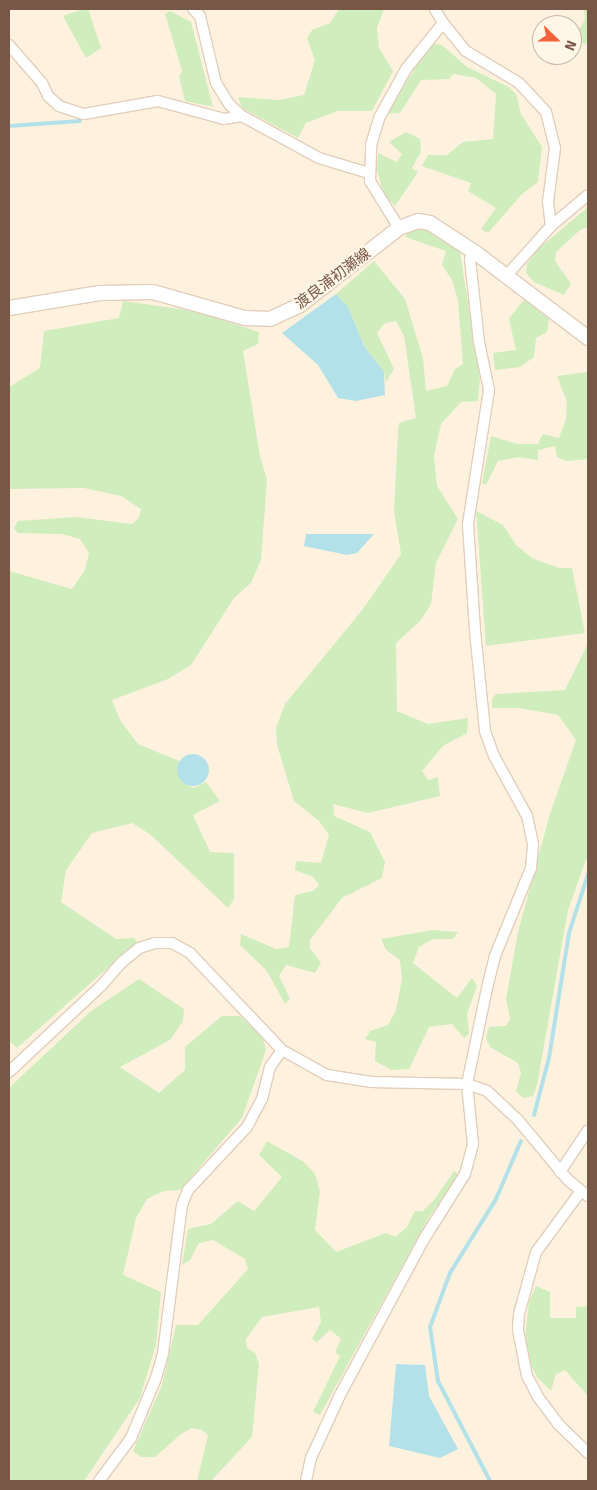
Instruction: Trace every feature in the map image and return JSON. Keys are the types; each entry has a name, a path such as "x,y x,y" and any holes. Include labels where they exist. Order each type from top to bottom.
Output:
{"main road":[{"name":"渡良浦初瀬線","path":"9,308 100,293 153,292 195,301 240,317 270,318 300,305 399,228 411,222 430,223 476,253 588,338"}],"street":[{"path":"193,9 200,16 221,94 242,116 319,158 369,173"},
{"path":"435,9 443,23 466,51 519,83 546,112 555,148 548,202 550,226"},
{"path":"399,228 374,188 369,173 371,145 383,109 406,69 443,23"},
{"path":"9,45 42,83 48,96 59,106 74,111 84,114 158,101 224,118 242,116"},
{"path":"507,275 550,226 588,195"},
{"path":"306,1481 311,1458 340,1394 424,1239 465,1174 473,1144 467,1084 494,956 531,868 533,844 526,816 494,756 485,730 476,639 468,524 489,390 479,342 470,258 476,253"},
{"path":"9,1072 101,986 122,962 140,948 155,943 172,943 190,953 282,1050 327,1075 371,1082 467,1084 486,1091 501,1103 560,1172 585,1193 536,1252 519,1314 518,1330 528,1376 538,1397 558,1424 588,1453"},
{"path":"99,1481 131,1438 156,1378 163,1353 182,1205 188,1190 247,1127 262,1099 270,1067 282,1050"},
{"path":"560,1172 588,1130"}],"green space":[{"path":"88,9 101,48 86,58 63,16"},
{"path":"339,9 384,9 377,28 379,48 393,71 372,111 338,111 306,123 298,138 242,108 238,97 279,100 304,95 315,60 307,38 312,30 330,23"},
{"path":"584,9 588,9 588,41 585,44 582,43 582,25 585,20"},
{"path":"170,11 191,22 213,107 185,101 179,77 182,71 165,14"},
{"path":"435,44 442,45 467,67 507,86 516,94 521,114 542,147 538,182 522,194 488,233 481,229 496,208 468,191 471,183 422,166 428,155 447,155 463,142 493,139 496,94 476,78 453,74 449,79 421,80 400,113 386,114 426,51"},
{"path":"406,132 420,139 421,152 412,168 418,172 395,206 383,193 377,169 378,153 397,162 402,154 389,142"},
{"path":"588,207 588,227 580,230 556,252 555,261 571,284 564,295 534,282 526,273 527,264 538,249"},
{"path":"410,230 429,230 460,252 480,379 478,401 461,402 441,424 434,456 437,486 458,519 436,563 431,604 421,620 396,643 397,711 428,724 468,718 467,733 443,746 422,771 428,780 438,777 440,796 368,813 333,804 334,816 370,832 385,862 382,878 342,898 310,940 310,948 321,963 315,973 286,965 279,976 290,999 285,1004 267,971 240,945 241,934 276,949 289,947 295,895 313,891 319,885 313,877 295,870 296,861 321,863 329,835 319,821 294,801 277,745 276,728 285,704 363,609 401,554 394,511 398,431 399,423 416,418 404,336 396,321 385,323 377,333 394,369 386,382 384,372 364,346 348,307 336,294 374,261 405,299 423,358 426,391 447,386 455,369 463,364 458,301 452,280 442,265 446,251 405,237"},
{"path":"524,299 549,317 547,332 536,338 534,357 520,367 495,370 493,353 516,350 509,319"},
{"path":"123,301 194,311 259,332 258,344 243,351 260,456 267,480 261,560 251,583 234,598 191,665 168,679 112,700 120,720 138,744 179,761 177,772 188,785 194,788 206,782 220,801 193,815 210,852 234,853 234,899 228,908 151,835 132,823 92,833 66,870 61,902 116,939 134,938 137,942 17,1048 9,1041 9,571 72,589 85,570 89,553 80,539 62,534 18,533 14,528 18,521 76,517 132,524 139,518 141,509 121,496 84,488 9,489 9,387 40,368 44,331 119,318"},
{"path":"588,372 588,459 567,461 557,457 555,446 538,450 538,460 519,457 498,461 486,485 482,483 491,436 517,444 538,444 543,434 559,438 566,419 567,402 557,376"},
{"path":"476,511 503,525 516,545 532,558 559,568 572,568 585,633 486,646"},
{"path":"588,643 588,854 568,910 537,1085 533,1096 523,1098 516,1091 521,1073 518,1063 490,1047 486,1038 489,1027 506,1026 510,1019 506,999 518,932 549,817 576,740 558,715 519,708 492,708 492,699 496,694 565,690"},
{"path":"433,930 458,932 453,939 433,939 419,947 413,963 457,998 472,978 477,986 467,1014 469,1034 464,1038 452,1024 429,1027 409,1069 391,1070 375,1061 376,1042 365,1039 370,1031 388,1025 396,1010 402,979 400,960 386,950 381,939"},
{"path":"139,979 184,1009 183,1021 170,1040 120,1067 159,1093 185,1070 185,1047 222,1016 240,1016 263,1038 266,1050 242,1118 180,1190 164,1191 147,1199 136,1218 123,1275 161,1292 156,1344 140,1398 84,1481 9,1481 9,1088 91,1011"},
{"path":"267,1141 304,1162 315,1174 320,1191 315,1230 336,1252 386,1233 395,1237 407,1227 415,1211 423,1211 434,1200 454,1171 459,1175 428,1219 320,1415 313,1412 340,1356 335,1352 341,1339 330,1330 317,1342 312,1339 321,1322 319,1307 262,1317 246,1339 247,1348 255,1353 259,1364 252,1437 211,1481 197,1481 208,1435 202,1430 192,1428 181,1434 155,1457 141,1457 133,1451 162,1385 176,1325 198,1325 248,1269 245,1259 213,1240 199,1243 190,1260 182,1265 188,1229 211,1224 238,1201 254,1211 282,1177 259,1155"},
{"path":"536,1286 550,1292 550,1318 576,1318 576,1307 588,1306 588,1396 565,1370 556,1374 551,1391 537,1377 528,1359 525,1338 529,1302"}],"water":[{"path":"336,294 348,307 364,346 384,372 385,395 356,401 338,398 318,365 282,333"},
{"path":"306,534 374,534 357,553 347,555 304,546"},
{"path":"193,754 199,755 204,759 208,764 208,776 204,781 199,785 193,786 187,785 182,781 178,776 177,770 178,764 182,759 187,755"},
{"path":"396,1364 425,1365 429,1396 458,1449 440,1458 389,1446"}],"waterway":[{"path":"9,126 80,121"},
{"path":"534,1115 549,1058 569,933 588,874"},
{"path":"490,1481 438,1381 430,1327 450,1273 496,1199 521,1141"}]}
